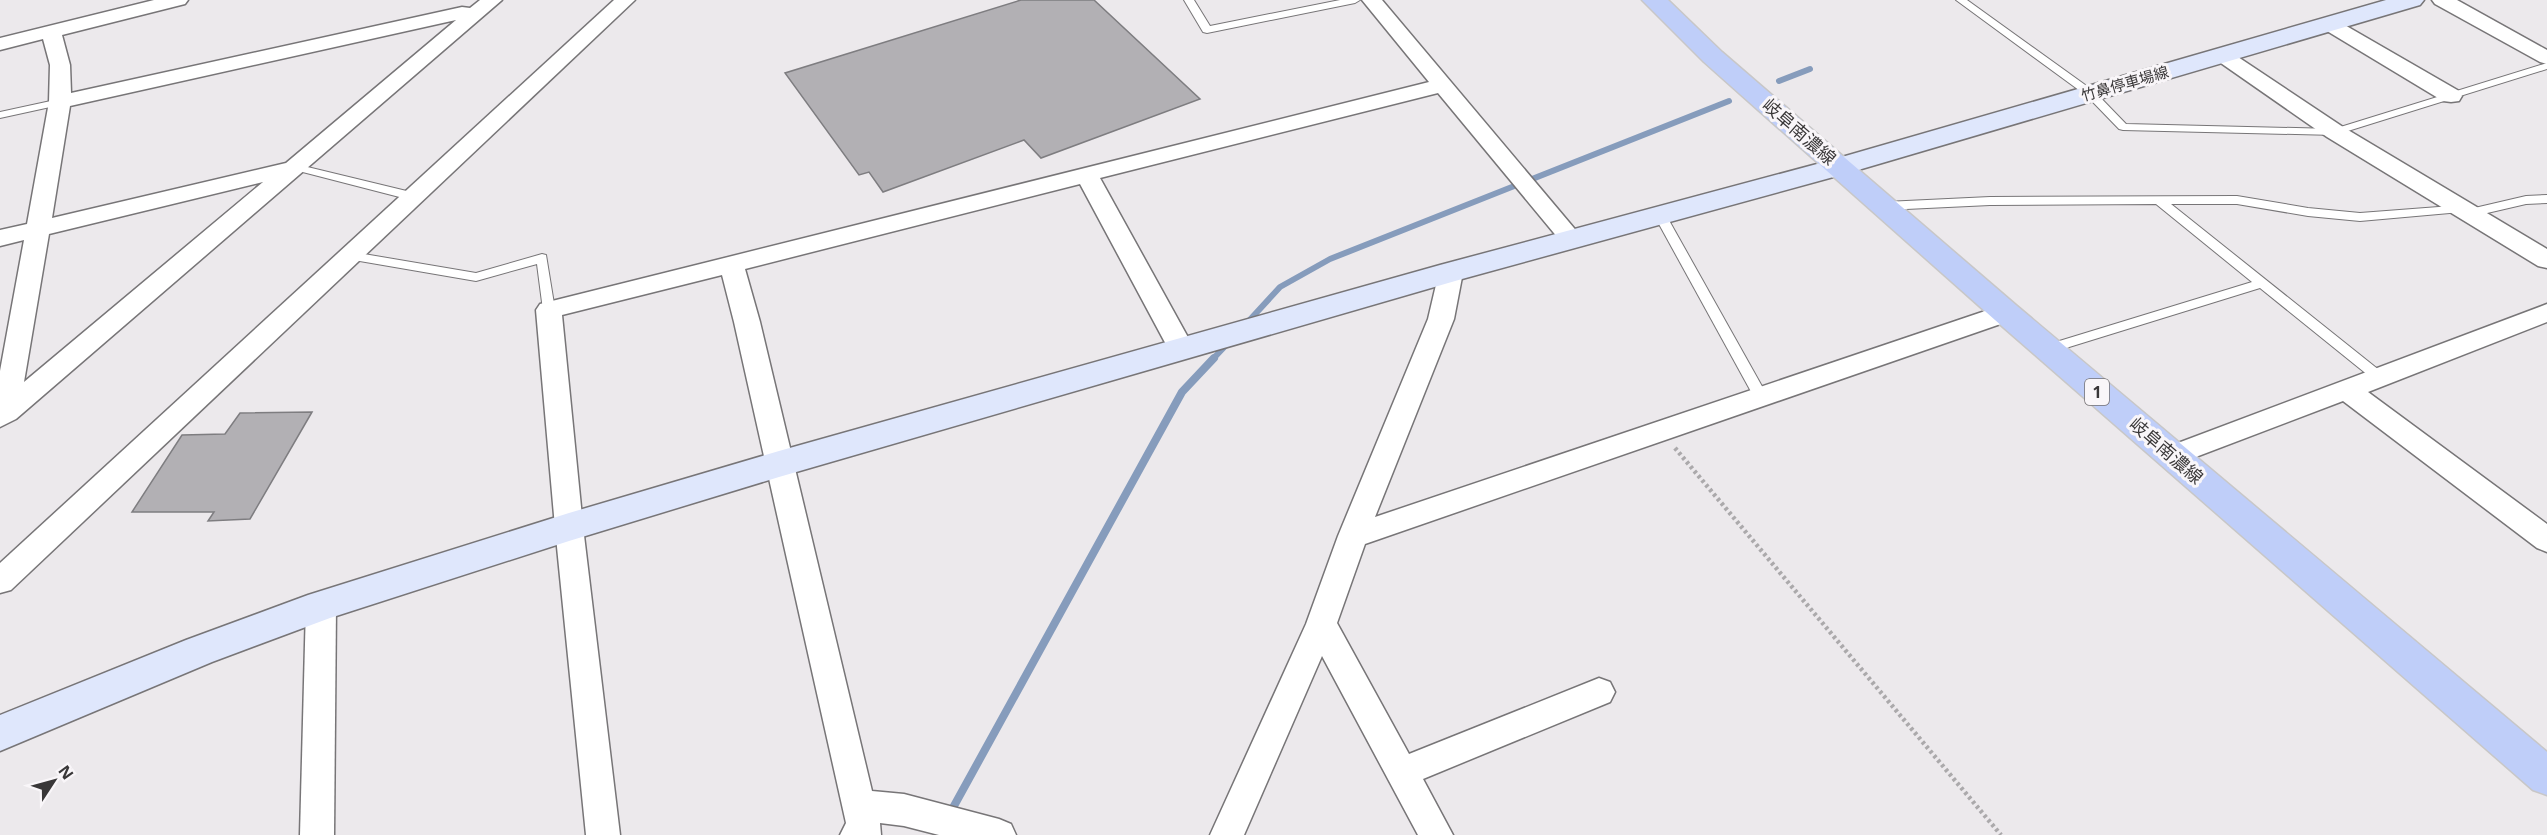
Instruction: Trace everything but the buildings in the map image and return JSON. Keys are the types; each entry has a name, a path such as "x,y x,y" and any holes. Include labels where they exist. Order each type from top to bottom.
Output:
{"main road":[{"name":"岐阜南濃線","path":"1654,0 1713,57 1838,167 2547,777"}],"street":[{"path":"0,44 178,0"},
{"path":"60,102 465,9 492,0"},
{"path":"7,566 352,256 625,0"},
{"path":"1372,0 1571,239"},
{"name":"竹鼻停車場線","path":"0,733 200,651 321,606 569,527 779,464 1451,272 1838,167 2412,0"},
{"path":"2442,0 2547,58"},
{"path":"3,415 295,167 465,9"},
{"path":"2329,24 2451,96"},
{"path":"3,415 60,102 60,65 51,31"},
{"path":"2222,55 2335,132 2547,260"},
{"path":"603,835 569,527 549,310 1443,85"},
{"path":"0,238 295,167"},
{"path":"1086,175 1184,349"},
{"path":"731,264 747,321 858,820 904,810 999,835"},
{"path":"1227,835 1321,624 1353,536 1441,319 1451,272"},
{"path":"1353,536 2006,313"},
{"path":"2172,456 2547,313"},
{"path":"2347,390 2547,540"},
{"path":"317,835 321,606"},
{"path":"1321,624 1436,835"},
{"path":"1401,772 1599,692"}],"lane":[{"path":"1189,0 1208,30 1355,0"},
{"path":"1961,0 2091,94 2123,127 2335,132 2547,66"},
{"path":"0,115 60,102"},
{"path":"295,167 415,197"},
{"path":"1885,206 1990,201 2237,200 2308,212 2360,217 2466,211 2526,200 2547,199"},
{"path":"2161,202 2379,377"},
{"path":"1660,215 1761,397"},
{"path":"352,256 476,277 542,258 549,310"},
{"path":"2048,349 2262,283"}],"path":[{"path":"1661,431 2001,835"}],"waterway":[{"path":"1779,81 1810,69"},
{"path":"1246,324 1280,287 1330,259 1729,101"},
{"path":"1212,360 1229,342"},
{"path":"949,815 1182,392 1214,358"}]}
